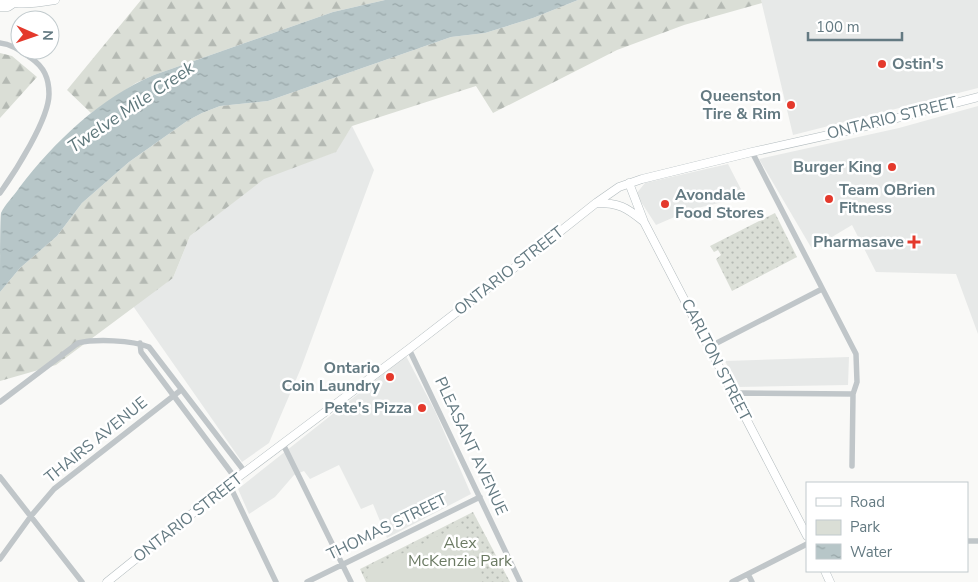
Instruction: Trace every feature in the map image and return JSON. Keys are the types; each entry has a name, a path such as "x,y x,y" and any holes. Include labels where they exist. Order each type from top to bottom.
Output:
{"main road":[{"path":"0,0 9,0 14,4"},
{"path":"0,7 55,0"},
{"name":"ONTARIO STREET","path":"107,582 229,484 409,349 619,187 752,152 855,129 978,96"},
{"name":"CARLTON STREET","path":"630,183 644,222 806,534"},
{"path":"596,203 611,203 626,207 644,222"}],"street":[{"path":"0,44 5,44 22,52 40,65 47,78 49,95 42,119 18,169 0,193"},
{"path":"752,152 856,354 857,382 853,394 852,466"},
{"path":"709,347 822,289"},
{"path":"0,402 78,343 87,341 140,343 149,347 245,472"},
{"path":"140,343 141,352 236,479"},
{"name":"PLEASANT AVENUE","path":"409,349 520,582"},
{"name":"THAIRS AVENUE","path":"0,559 31,516 54,489 181,390"},
{"path":"734,396 741,393 853,394"},
{"path":"284,444 351,582"},
{"path":"0,476 82,582"},
{"path":"229,484 276,582"},
{"name":"THOMAS STREET","path":"307,582 480,497"},
{"path":"732,582 806,545"},
{"path":"748,574 752,582"}],"shaded area":[{"path":"761,0 978,0 978,88 793,135"},
{"path":"978,106 978,334 956,274 876,272 852,225 812,249 759,159 899,128"},
{"path":"352,126 374,170 301,368 269,443 242,462 133,306 173,278 190,236 264,178 335,152"},
{"path":"728,164 745,197 693,209 656,225 636,194 645,183"},
{"path":"406,356 435,411 471,494 387,538 373,504 361,509 339,465 310,479 304,471 294,475 275,497 249,514 238,489"},
{"path":"849,357 848,385 738,387 725,361"}],"green space":[{"path":"141,0 385,0 333,12 154,75 136,83 91,113 67,90"},
{"path":"578,0 761,0 762,3 684,25 617,50 493,113 476,86 352,126 336,152 264,179 190,236 173,278 56,365 0,381 0,292 20,268 57,236 82,203 129,162 187,121 220,106 268,101 451,37 485,33 533,18"},
{"path":"0,53 10,56 10,60 17,60 37,77 0,118"},
{"path":"775,213 797,257 732,291 716,259 721,255 718,250 714,252 710,246"},
{"name":"Alex McKenzie Park","path":"473,512 510,582 366,582 360,569"},
{"name":"Alex McKenzie Park","path":"461,525 481,568 482,582 369,582 367,578 370,569"}],"water":[{"name":"Twelve Mile Creek","path":"385,0 578,0 533,18 485,33 451,37 268,101 220,106 202,113 187,121 129,162 82,203 57,236 20,268 0,292 1,213 7,203 48,154 97,108 154,75 333,12"}],"place":[{"name":"Ostin's","path":"882,64"},
{"name":"Queenston Tire & Rim","path":"791,105"},
{"name":"Burger King","path":"892,167"},
{"name":"Team OBrien Fitness","path":"829,199"},
{"name":"Avondale Food Stores","path":"665,204"},
{"name":"Pharmasave","path":"914,242"},
{"name":"Ontario Coin Laundry","path":"390,377"},
{"name":"Pete's Pizza","path":"422,408"}]}
